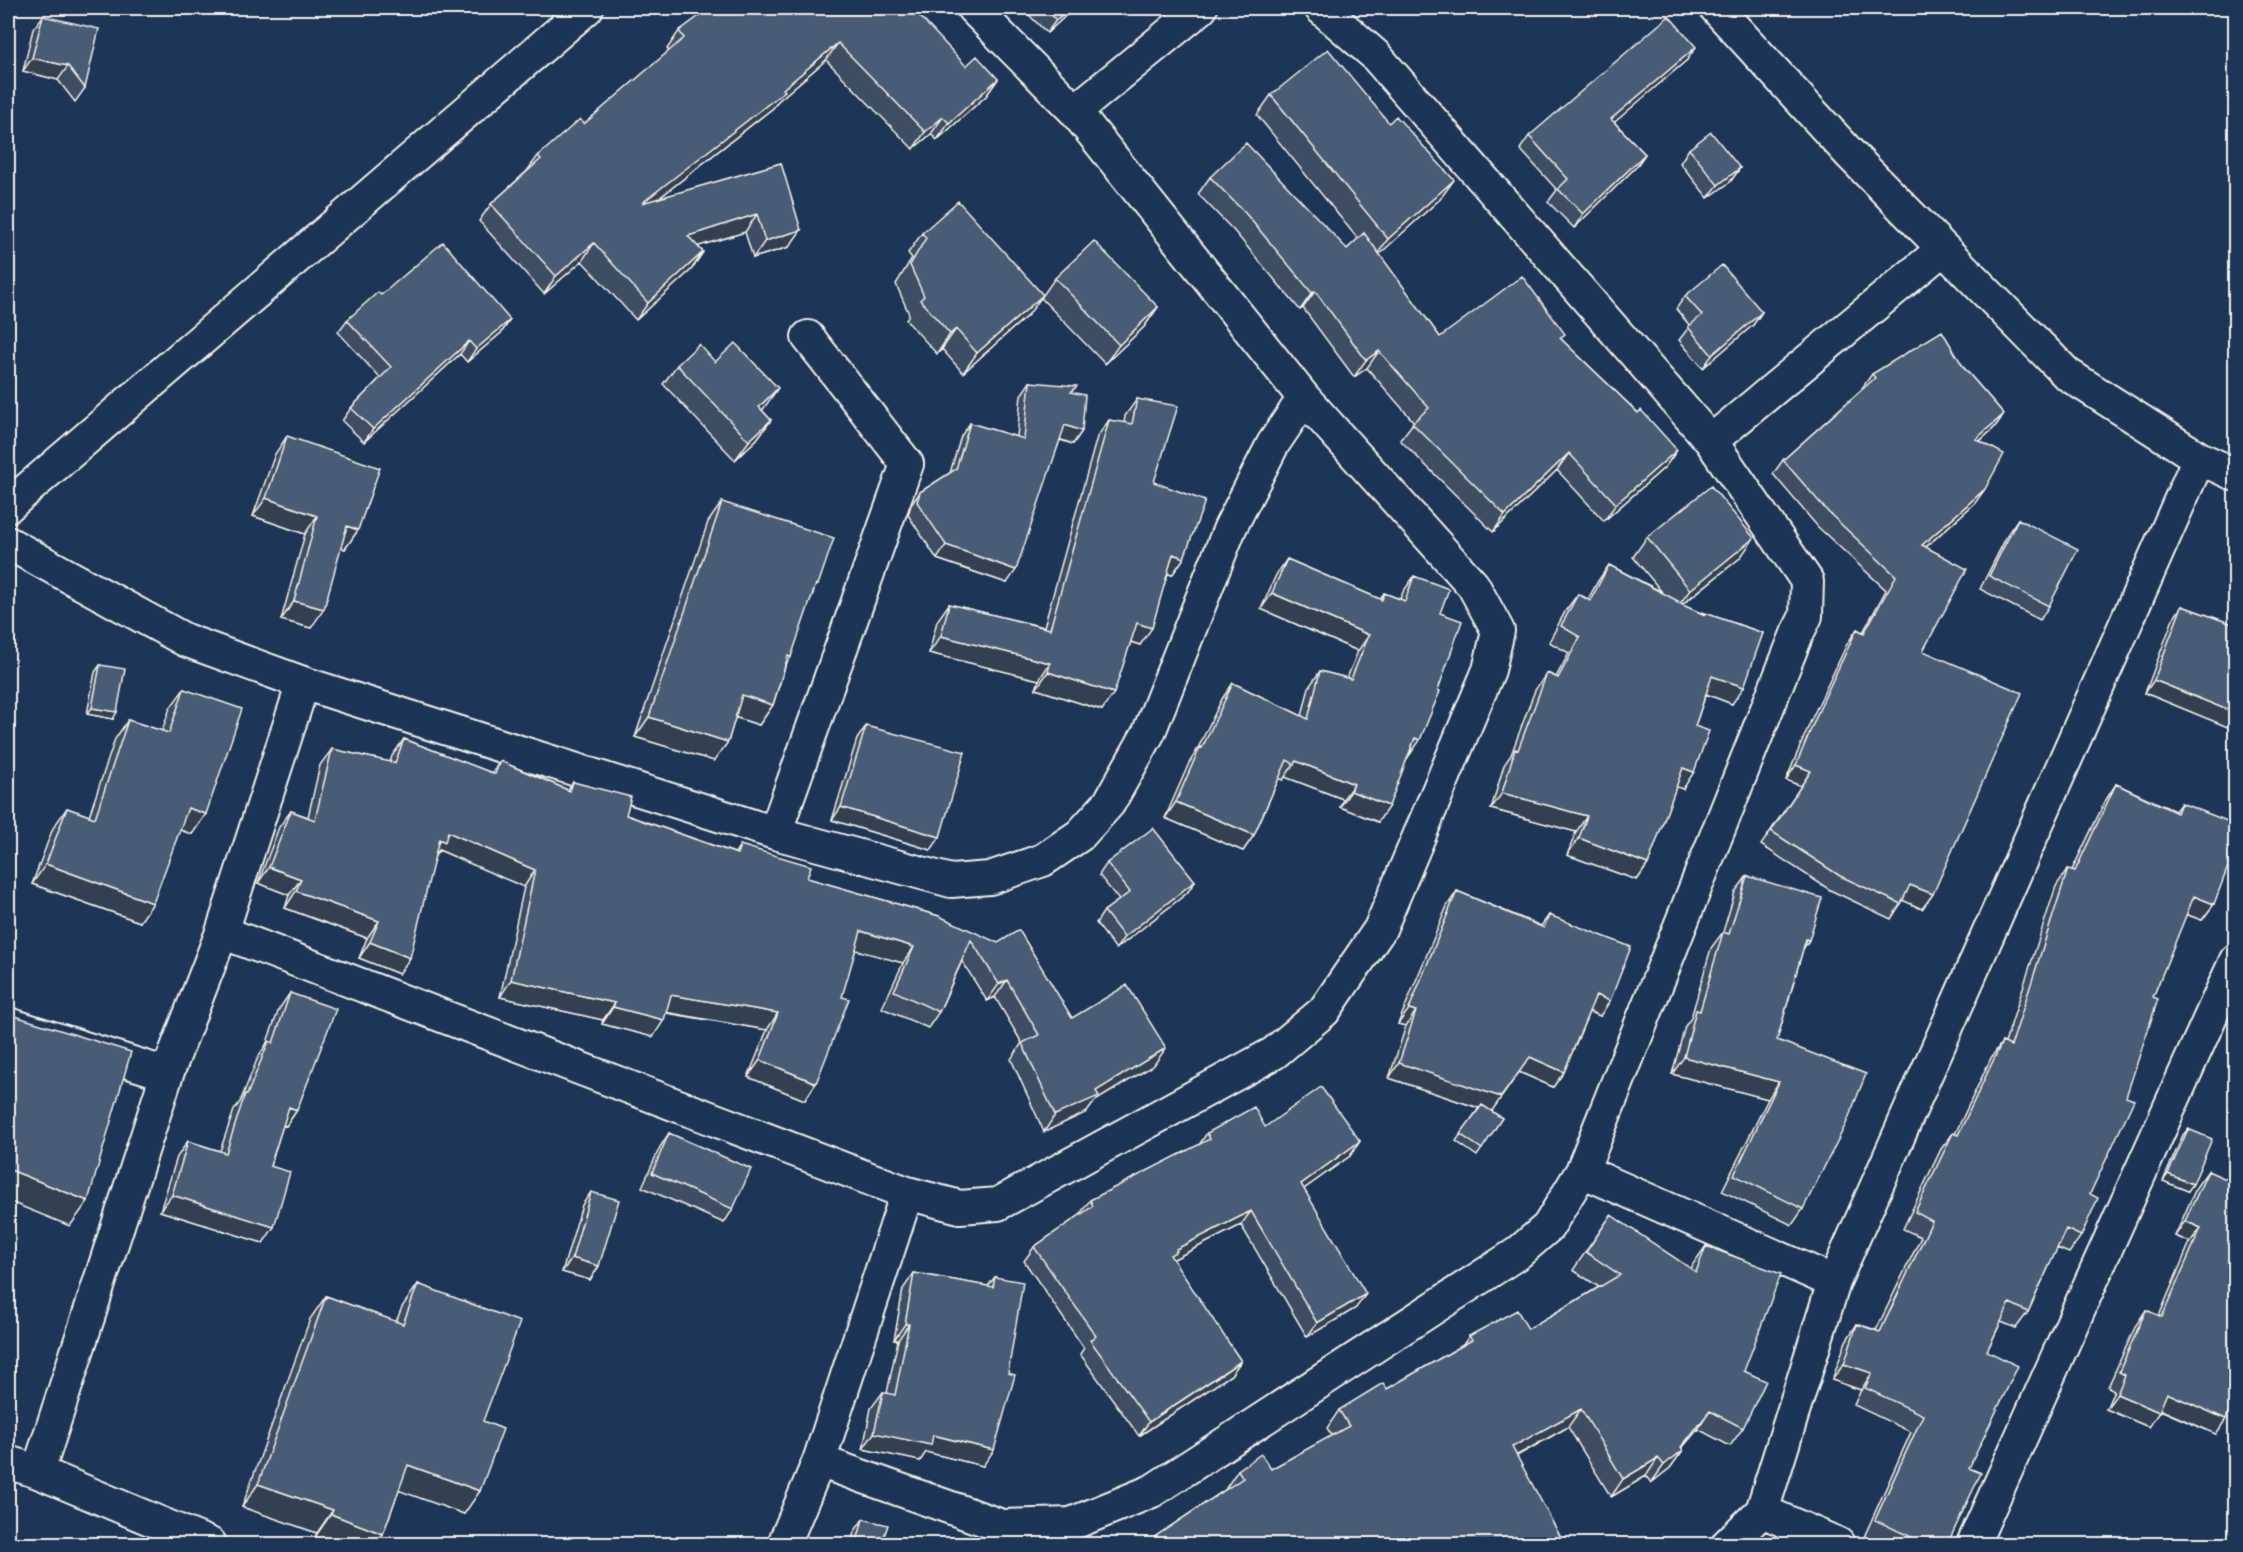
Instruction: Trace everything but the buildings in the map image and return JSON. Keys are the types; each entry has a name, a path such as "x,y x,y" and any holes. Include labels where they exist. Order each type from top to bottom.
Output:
{"street":[{"path":"8,506 587,8"},
{"path":"222,932 907,1193 960,1207 998,1204 1274,1053 1324,1011 1380,929 1489,670 1498,632 1473,585 1304,398 1075,111 973,8"},
{"path":"1075,111 1201,8"},
{"path":"819,1461 1002,1526 1071,1524 1152,1491 1518,1253 1548,1227 1582,1171 1792,645 1806,616 1807,581 1711,441 1374,55 1321,8"},
{"path":"1716,8 1850,154 2067,374 2199,458 2235,475"},
{"path":"1711,441 1943,249"},
{"path":"775,832 907,464 808,337"},
{"path":"8,543 185,640 303,683 775,832 951,881 990,878 1043,860 1080,835 1110,803 1149,732 1230,528 1273,444 1304,398"},
{"path":"1728,1545 1762,1511 1834,1282 2199,458"},
{"path":"38,1472 167,1074 222,932 303,683"},
{"path":"1972,1545 2235,960"},
{"path":"8,1024 167,1074"},
{"path":"1582,1171 1834,1282"},
{"path":"784,1545 819,1461 907,1193"},
{"path":"8,1462 38,1472 198,1542"},
{"path":"1762,1511 1838,1545"}]}
